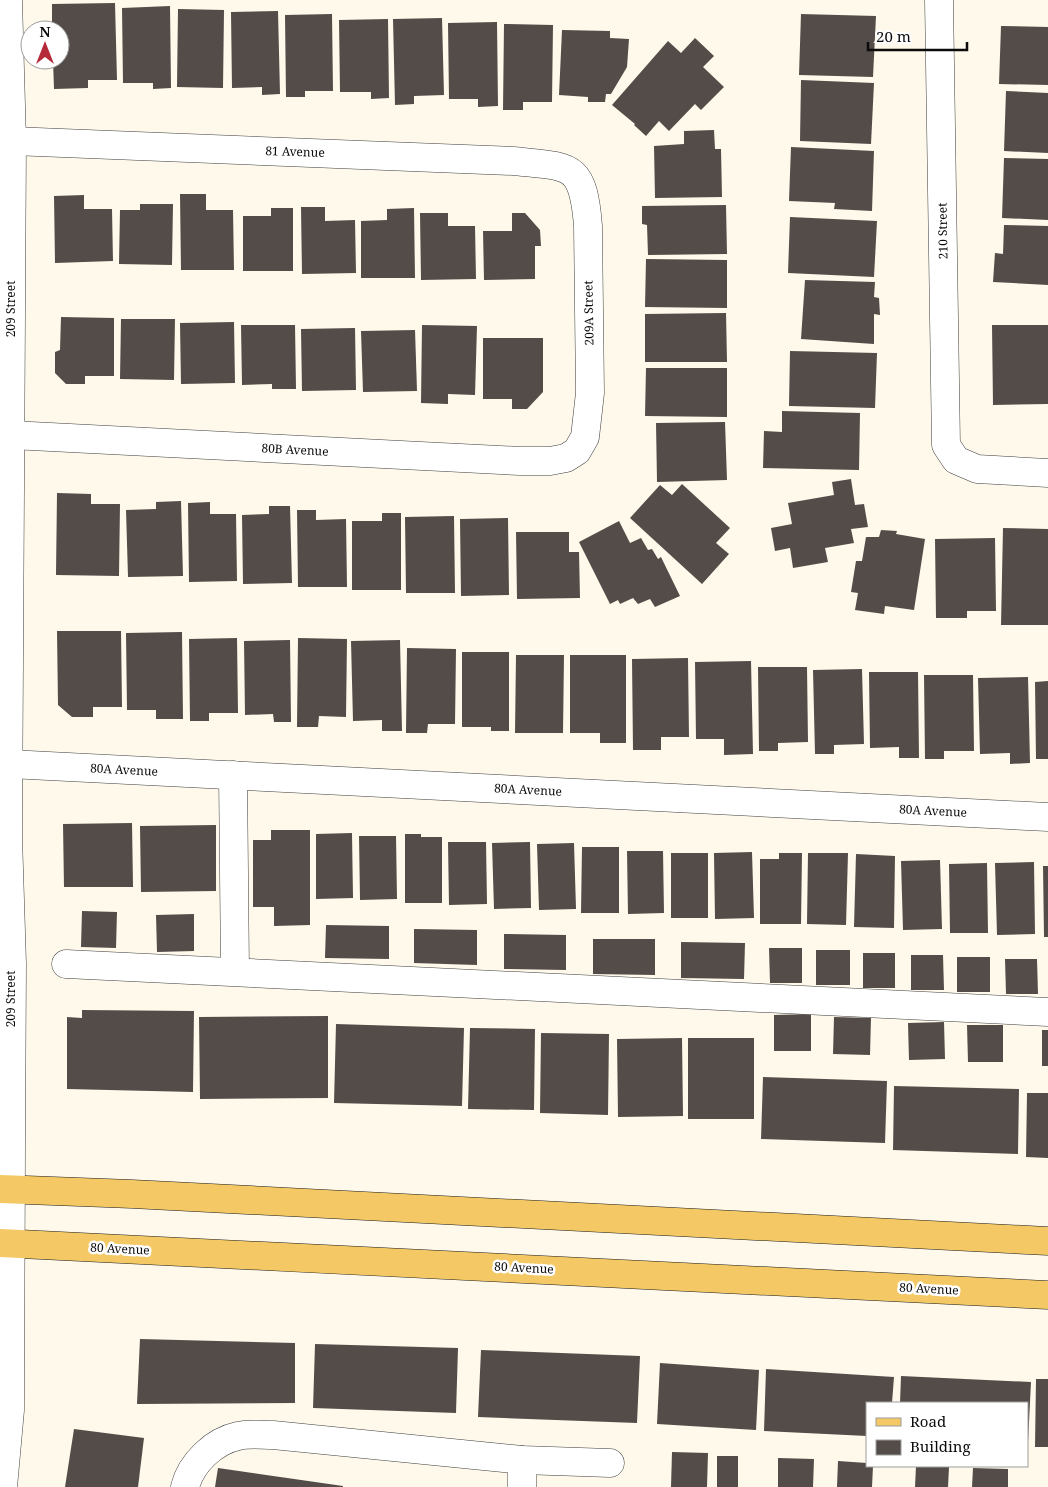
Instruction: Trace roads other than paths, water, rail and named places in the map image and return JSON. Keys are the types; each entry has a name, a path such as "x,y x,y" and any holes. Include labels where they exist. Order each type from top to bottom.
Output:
{"main road":[{"path":"5,1190 132,1194 1048,1241"},
{"name":"80 Avenue","path":"5,1243 1048,1295"}],"street":[{"name":"209 Street","path":"3,1487 10,1410 5,1190 12,964 4,837 9,764 11,435 12,141 8,0"},
{"name":"210 Street","path":"939,0 946,445 956,460 977,469 1048,473"},
{"name":"81 Avenue","path":"12,141 513,161 552,165 567,169 575,175"},
{"name":"209A Street","path":"575,175 582,185 586,200 588,226 590,383 585,437 577,451"},
{"name":"80B Avenue","path":"11,435 520,461 550,461 566,458 577,451"},
{"name":"80A Avenue","path":"9,764 1048,817"},
{"path":"233,775 235,971"},
{"path":"66,964 1048,1012"},
{"path":"185,1487 187,1478 208,1450 238,1436 273,1435 522,1460 610,1463"},
{"path":"522,1460 522,1487"}]}
